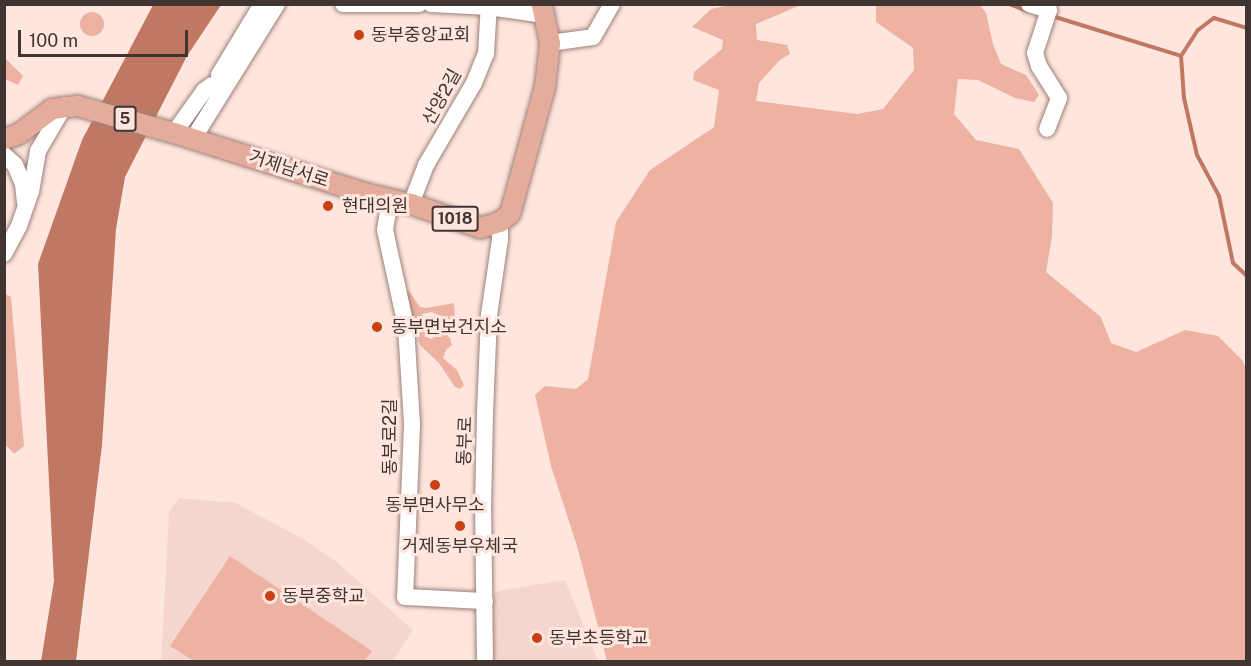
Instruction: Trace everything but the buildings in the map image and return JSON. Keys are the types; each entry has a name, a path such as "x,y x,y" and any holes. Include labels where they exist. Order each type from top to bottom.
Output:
{"main road":[{"name":"1018","path":"500,222 510,214 545,87 550,43 543,10"},
{"name":"거제남서로","path":"72,105 180,135 390,201 411,204 481,228 500,222"},
{"path":"4,139 19,134 52,109 72,105"}],"street":[{"path":"180,135 204,91 213,85 262,4"},
{"path":"180,135 277,4"},
{"path":"343,4 419,4"},
{"path":"431,4 543,10"},
{"path":"550,43 593,37 612,4"},
{"path":"1029,4 1049,10 1035,53 1039,66 1059,98 1047,129"},
{"name":"산양2길","path":"411,204 426,165 474,83 486,54 489,6"},
{"path":"4,254 26,208 38,151 72,105"},
{"path":"4,155 15,165 22,184 26,208"},
{"name":"동부로2길","path":"390,201 385,230 406,326 412,424 405,597 485,601"},
{"name":"동부로","path":"485,662 483,490 487,359 489,315 500,240 500,222"}],"shaded area":[{"path":"734,4 801,5 756,24 757,40 787,45 790,54 780,60 759,83 756,101 857,114 883,109 914,70 913,48 876,22 876,5 980,5 986,13 993,44 1001,64 1026,75 1039,95 1034,102 1015,98 978,80 958,79 954,114 976,140 1019,149 1053,203 1052,236 1046,272 1101,317 1111,343 1136,352 1185,330 1218,336 1242,360 1246,368 1246,661 607,661 577,546 551,466 535,395 545,386 576,389 588,379 616,222 650,170 714,127 719,90 693,80 694,72 722,49 723,40 692,27 711,9"},
{"path":"153,5 221,5 187,56 125,177 116,229 102,445 76,661 41,661 54,581 38,264 82,140"},
{"path":"92,12 101,15 104,24 101,33 92,36 83,33 80,24 83,15"},
{"path":"4,57 23,76 18,85 5,79"},
{"path":"409,291 420,307 454,303 455,316 449,320 432,312 422,314 428,338 432,339 438,334 446,334 450,338 452,345 446,350 443,358 457,370 464,385 460,389 455,387 439,363 420,345 406,293"},
{"path":"4,293 11,297 24,446 14,454 5,444"},
{"name":"동부중학교","path":"179,498 236,503 305,540 338,563 413,630 393,661 161,662 169,512"},
{"path":"230,556 372,651 364,661 194,661 170,646"},
{"name":"동부초등학교","path":"565,580 598,661 485,662 485,601 498,591"}],"waterway":[{"path":"1009,4 1027,11"},
{"path":"1052,16 1181,56 1184,98 1197,155 1219,196 1233,263 1246,275"},
{"path":"1181,56 1198,30 1214,18 1246,28"}],"place":[{"name":"동부중앙교회","path":"359,35"},
{"name":"현대의원","path":"328,206"},
{"name":"동부면보건지소","path":"377,327"},
{"name":"동부면사무소","path":"435,485"},
{"name":"거제동부우체국","path":"460,526"},
{"name":"동부중학교","path":"270,596"},
{"name":"동부초등학교","path":"537,638"}]}
